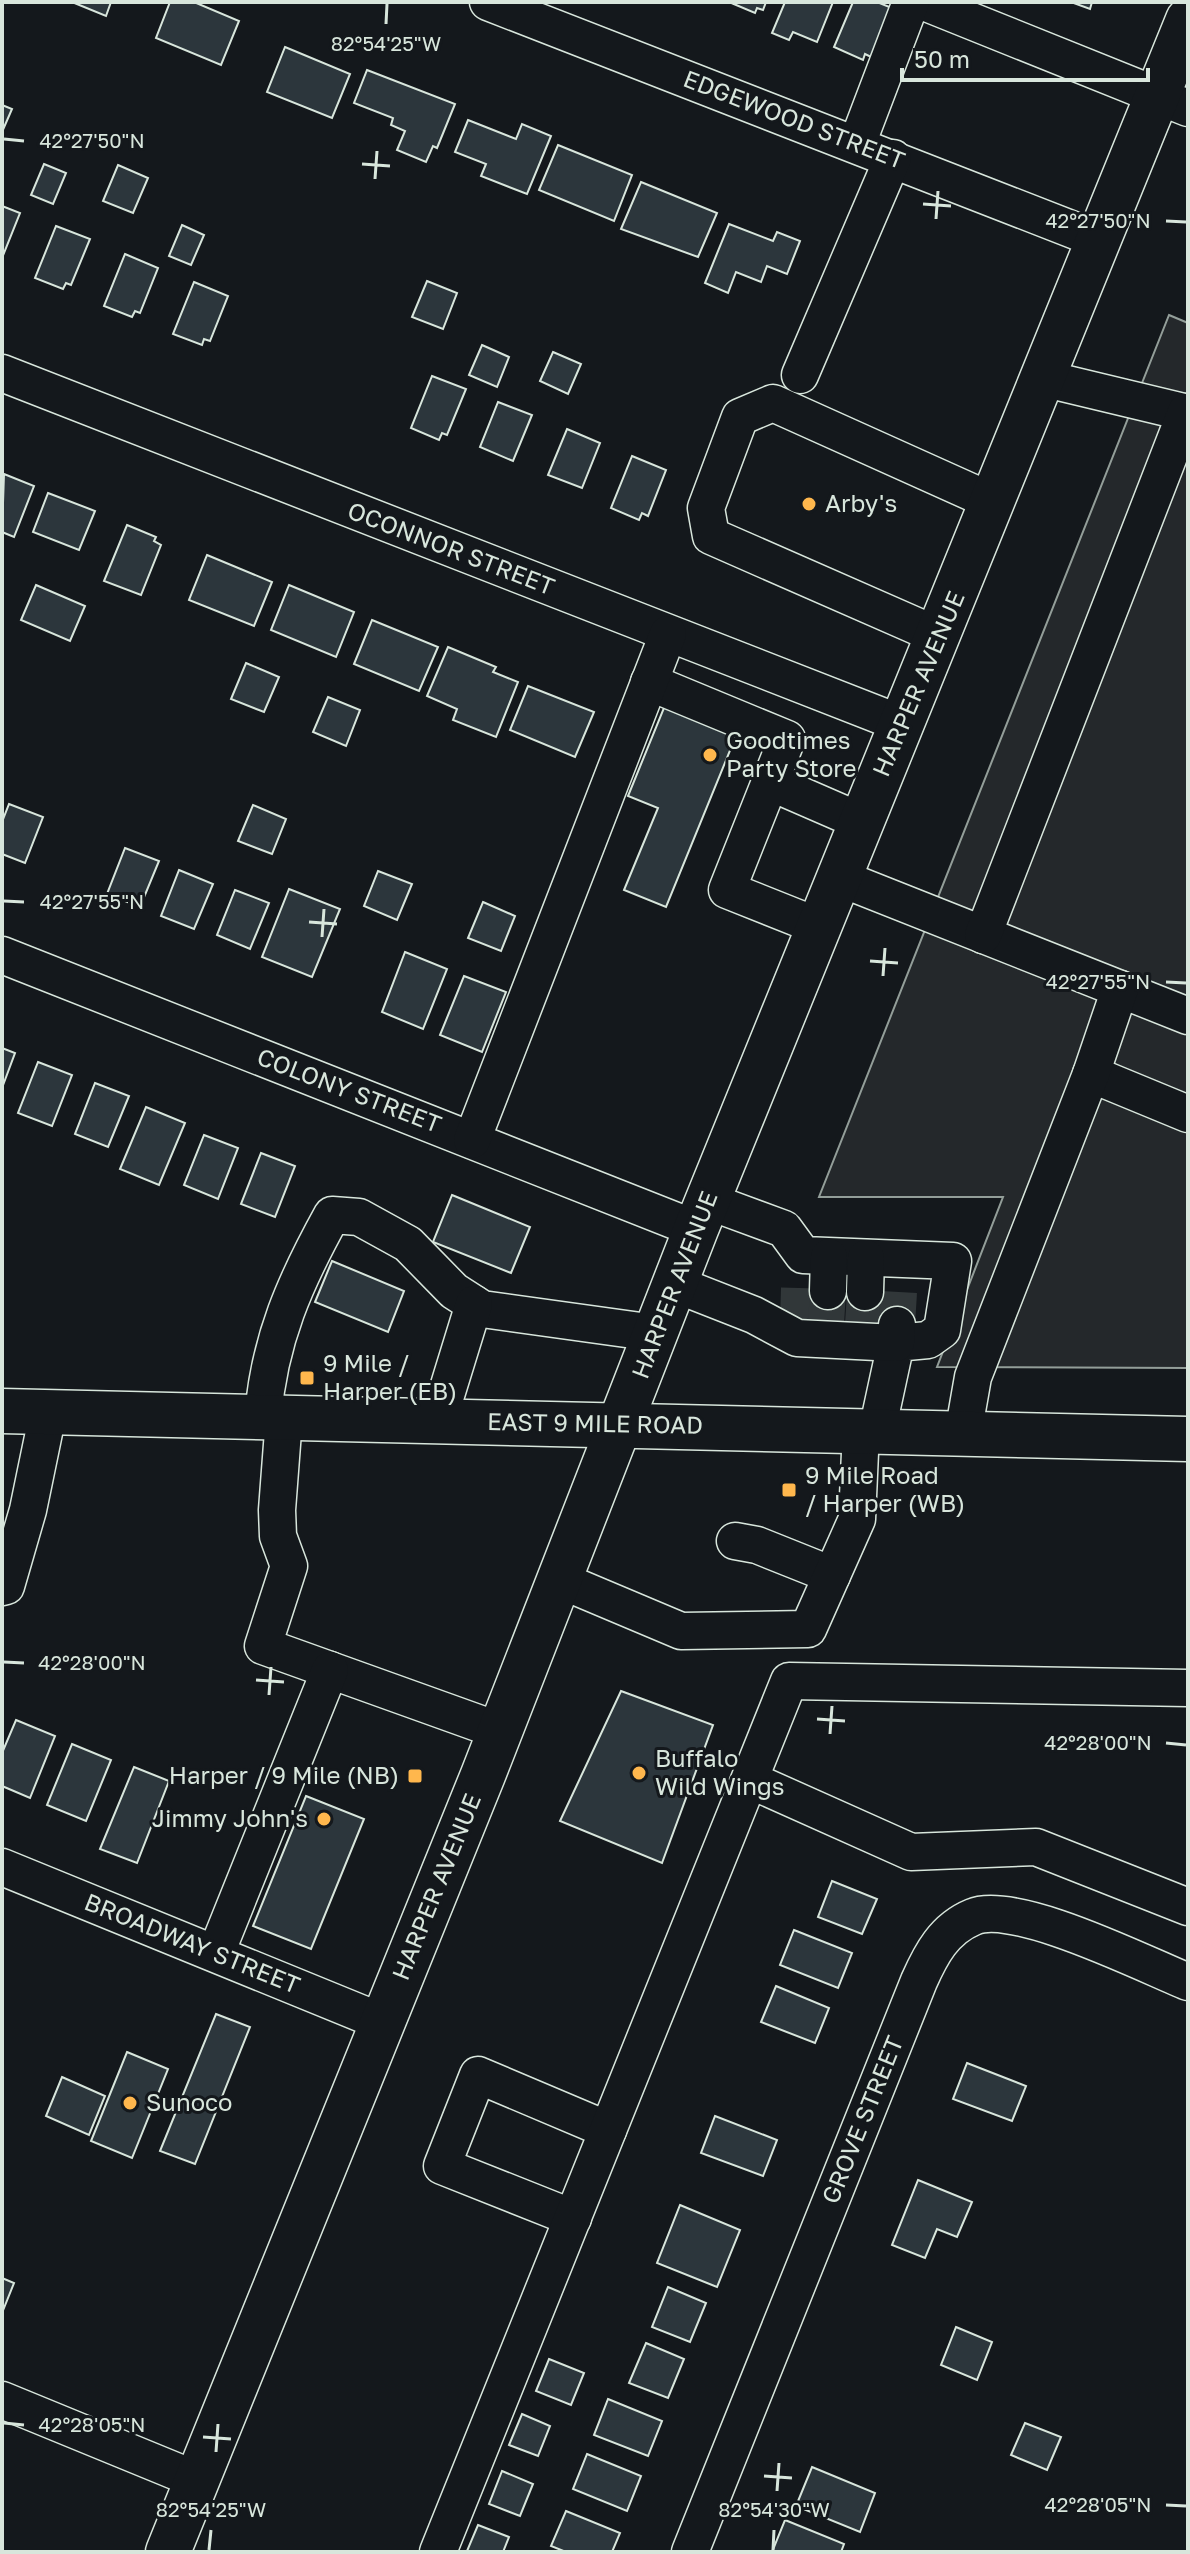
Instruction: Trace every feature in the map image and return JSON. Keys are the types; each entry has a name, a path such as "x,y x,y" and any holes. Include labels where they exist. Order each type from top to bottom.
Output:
{"main road":[{"name":"HARPER AVENUE","path":"168,2552 500,1731 702,1215 1042,378 1099,240 1173,102 1187,23"},
{"name":"EAST 9 MILE ROAD","path":"2,1411 1188,1439"}],"street":[{"name":"EDGEWOOD STREET","path":"488,2 1099,240"},
{"path":"857,144 911,2"},
{"path":"924,2 1173,102"},
{"path":"800,375 893,158"},
{"name":"OCONNOR STREET","path":"2,373 902,724"},
{"path":"983,935 1187,413 1042,378"},
{"path":"939,636 711,536 706,508 740,417 773,403 993,502"},
{"path":"472,1140 668,634"},
{"path":"649,682 787,739 727,890 820,927"},
{"path":"770,782 862,822"},
{"path":"840,878 1188,1016"},
{"name":"COLONY STREET","path":"2,955 472,1140 702,1215 784,1229 813,1302"},
{"path":"963,1434 973,1377 1091,1074 1120,989"},
{"path":"1091,1074 1188,1114"},
{"path":"500,1731 263,1646 289,1566 278,1536 273,1417 266,1370 295,1282 332,1215 359,1217 408,1244 454,1291 482,1309 655,1333"},
{"path":"675,1284 754,1315 813,1302 881,1304"},
{"path":"813,1302 881,1304"},
{"path":"438,1421 474,1304"},
{"path":"560,1580 681,1631 808,1629 857,1519 881,1304"},
{"path":"4,1586 28,1510 48,1413"},
{"path":"735,1541 757,1545 832,1575"},
{"path":"216,1953 330,1670"},
{"path":"438,2552 789,1681 1188,1688"},
{"path":"750,1780 911,1852 1036,1847 1188,1907"},
{"name":"BROADWAY STREET","path":"2,1867 382,2022"},
{"name":"GROVE STREET","path":"690,2552 919,1981 940,1942 952,1929 975,1915 1024,1916 1188,1982"},
{"path":"573,2218 442,2166 478,2075 608,2130"},
{"path":"2,2400 197,2480"}],"shaded area":[{"path":"1169,315 1188,323 1188,1368 937,1367 1003,1197 819,1197"}],"building":[{"path":"72,2 111,2 106,16"},
{"path":"170,2 194,2 239,21 221,65 156,38"},
{"path":"729,2 766,2 763,10 757,8 755,13"},
{"path":"785,2 833,2 817,42 793,32 789,40 772,33"},
{"path":"853,2 877,2 892,8 871,57 865,54 863,60 834,47"},
{"path":"1071,2 1092,2 1090,9"},
{"path":"285,47 350,74 332,118 267,92"},
{"path":"367,70 455,104 437,148 433,146 426,162 397,150 405,131 391,125 393,118 354,103"},
{"path":"2,105 12,109 2,132"},
{"path":"468,120 516,139 522,124 551,136 527,194 481,176 486,164 455,152"},
{"path":"558,145 632,175 614,221 539,190"},
{"path":"44,164 66,173 53,204 31,195"},
{"path":"118,165 148,178 133,213 103,201"},
{"path":"641,182 717,213 698,257 621,229"},
{"path":"2,206 20,213 2,258"},
{"path":"729,224 773,241 777,232 800,241 787,274 767,266 761,282 736,272 728,293 705,283"},
{"path":"182,225 204,235 191,265 169,256"},
{"path":"56,226 90,239 71,285 66,283 63,289 35,278"},
{"path":"125,254 158,268 140,313 135,311 132,317 104,306"},
{"path":"427,281 457,293 443,329 412,317"},
{"path":"194,282 228,296 210,341 204,339 202,345 173,334"},
{"path":"482,345 509,357 497,387 469,375"},
{"path":"553,352 581,364 568,394 540,381"},
{"path":"432,376 466,389 447,435 442,433 439,440 411,428"},
{"path":"498,402 532,415 513,461 480,447"},
{"path":"567,429 600,443 582,488 548,475"},
{"path":"632,456 666,470 648,516 642,513 639,520 611,508"},
{"path":"4,474 34,486 14,537 2,532"},
{"path":"48,493 95,511 79,550 33,532"},
{"path":"127,525 156,537 154,541 161,545 141,595 104,581"},
{"path":"207,555 272,582 254,626 189,600"},
{"path":"36,585 85,606 70,641 21,620"},
{"path":"289,585 354,612 336,657 271,630"},
{"path":"372,620 438,647 419,691 354,664"},
{"path":"448,647 496,667 493,672 518,682 496,737 453,720 457,709 427,696"},
{"path":"246,663 279,677 264,712 231,699"},
{"path":"528,686 594,712 575,757 510,730"},
{"path":"328,697 360,710 346,746 313,732"},
{"path":"668,698 740,726 666,907 624,890 658,808 628,796"},
{"path":"9,804 43,817 25,863 2,854 2,822"},
{"path":"253,805 286,819 272,854 238,841"},
{"path":"125,848 159,861 140,907 107,894"},
{"path":"179,870 213,884 194,929 161,916"},
{"path":"378,871 412,884 397,920 364,906"},
{"path":"289,889 340,909 312,977 262,957"},
{"path":"235,890 269,903 250,949 217,935"},
{"path":"483,902 515,916 501,951 468,938"},
{"path":"405,952 447,969 423,1029 382,1012"},
{"path":"464,976 506,992 482,1052 440,1035"},
{"path":"2,1048 15,1053 2,1088"},
{"path":"38,1062 72,1075 52,1126 18,1113"},
{"path":"95,1083 129,1096 108,1147 75,1134"},
{"path":"146,1107 185,1123 159,1185 120,1169"},
{"path":"204,1135 238,1148 218,1199 184,1185"},
{"path":"261,1153 295,1166 275,1217 241,1204"},
{"path":"452,1195 530,1227 511,1273 433,1242"},
{"path":"332,1261 404,1291 388,1332 315,1302"},
{"name":"Buffalo Wild Wings","path":"621,1691 713,1725 662,1863 560,1821"},
{"path":"16,1720 55,1736 30,1798 2,1786 2,1753"},
{"path":"72,1744 111,1760 86,1821 47,1805"},
{"path":"134,1767 169,1781 137,1863 100,1849"},
{"path":"306,1796 364,1819 311,1949 253,1926"},
{"path":"832,1881 877,1899 862,1934 818,1917"},
{"path":"794,1930 852,1953 838,1988 780,1965"},
{"path":"776,1986 829,2008 815,2043 761,2022"},
{"path":"216,2014 250,2027 195,2164 160,2151"},
{"path":"127,2052 168,2069 132,2158 91,2141"},
{"path":"967,2063 1026,2086 1012,2121 953,2099"},
{"path":"62,2077 105,2096 89,2135 46,2116"},
{"path":"715,2116 777,2140 763,2176 701,2153"},
{"path":"918,2180 972,2202 957,2237 937,2229 925,2258 892,2245"},
{"path":"680,2205 740,2230 717,2287 657,2263"},
{"path":"2,2278 14,2283 2,2313"},
{"path":"668,2287 706,2303 690,2342 652,2327"},
{"path":"956,2327 992,2342 977,2380 941,2365"},
{"path":"646,2343 684,2359 668,2398 629,2383"},
{"path":"549,2359 584,2373 571,2405 536,2391"},
{"path":"608,2399 662,2421 648,2456 594,2435"},
{"path":"522,2414 550,2426 538,2456 509,2445"},
{"path":"1025,2423 1061,2437 1047,2470 1011,2455"},
{"path":"587,2454 641,2476 627,2511 573,2489"},
{"path":"812,2467 875,2493 860,2532 796,2506"},
{"path":"502,2471 533,2484 520,2516 489,2504"},
{"path":"566,2511 620,2533 612,2552 566,2552 551,2546"},
{"path":"785,2520 844,2544 841,2552 772,2552"},
{"path":"478,2525 509,2537 503,2552 467,2551"}],"tunnel":[{"path":"798,1324 799,1288"},
{"path":"826,1324 828,1291"},
{"path":"863,1325 865,1292"},
{"path":"897,1325 899,1292"}],"place":[{"name":"Arby's","path":"809,504"},
{"name":"Goodtimes Party Store","path":"710,755"},
{"name":"9 Mile / Harper (EB)","path":"307,1378"},
{"name":"9 Mile Road / Harper (WB)","path":"789,1490"},
{"name":"Buffalo Wild Wings","path":"639,1773"},
{"name":"Harper / 9 Mile (NB)","path":"415,1776"},
{"name":"Jimmy John's","path":"324,1819"},
{"name":"Sunoco","path":"130,2103"}]}
